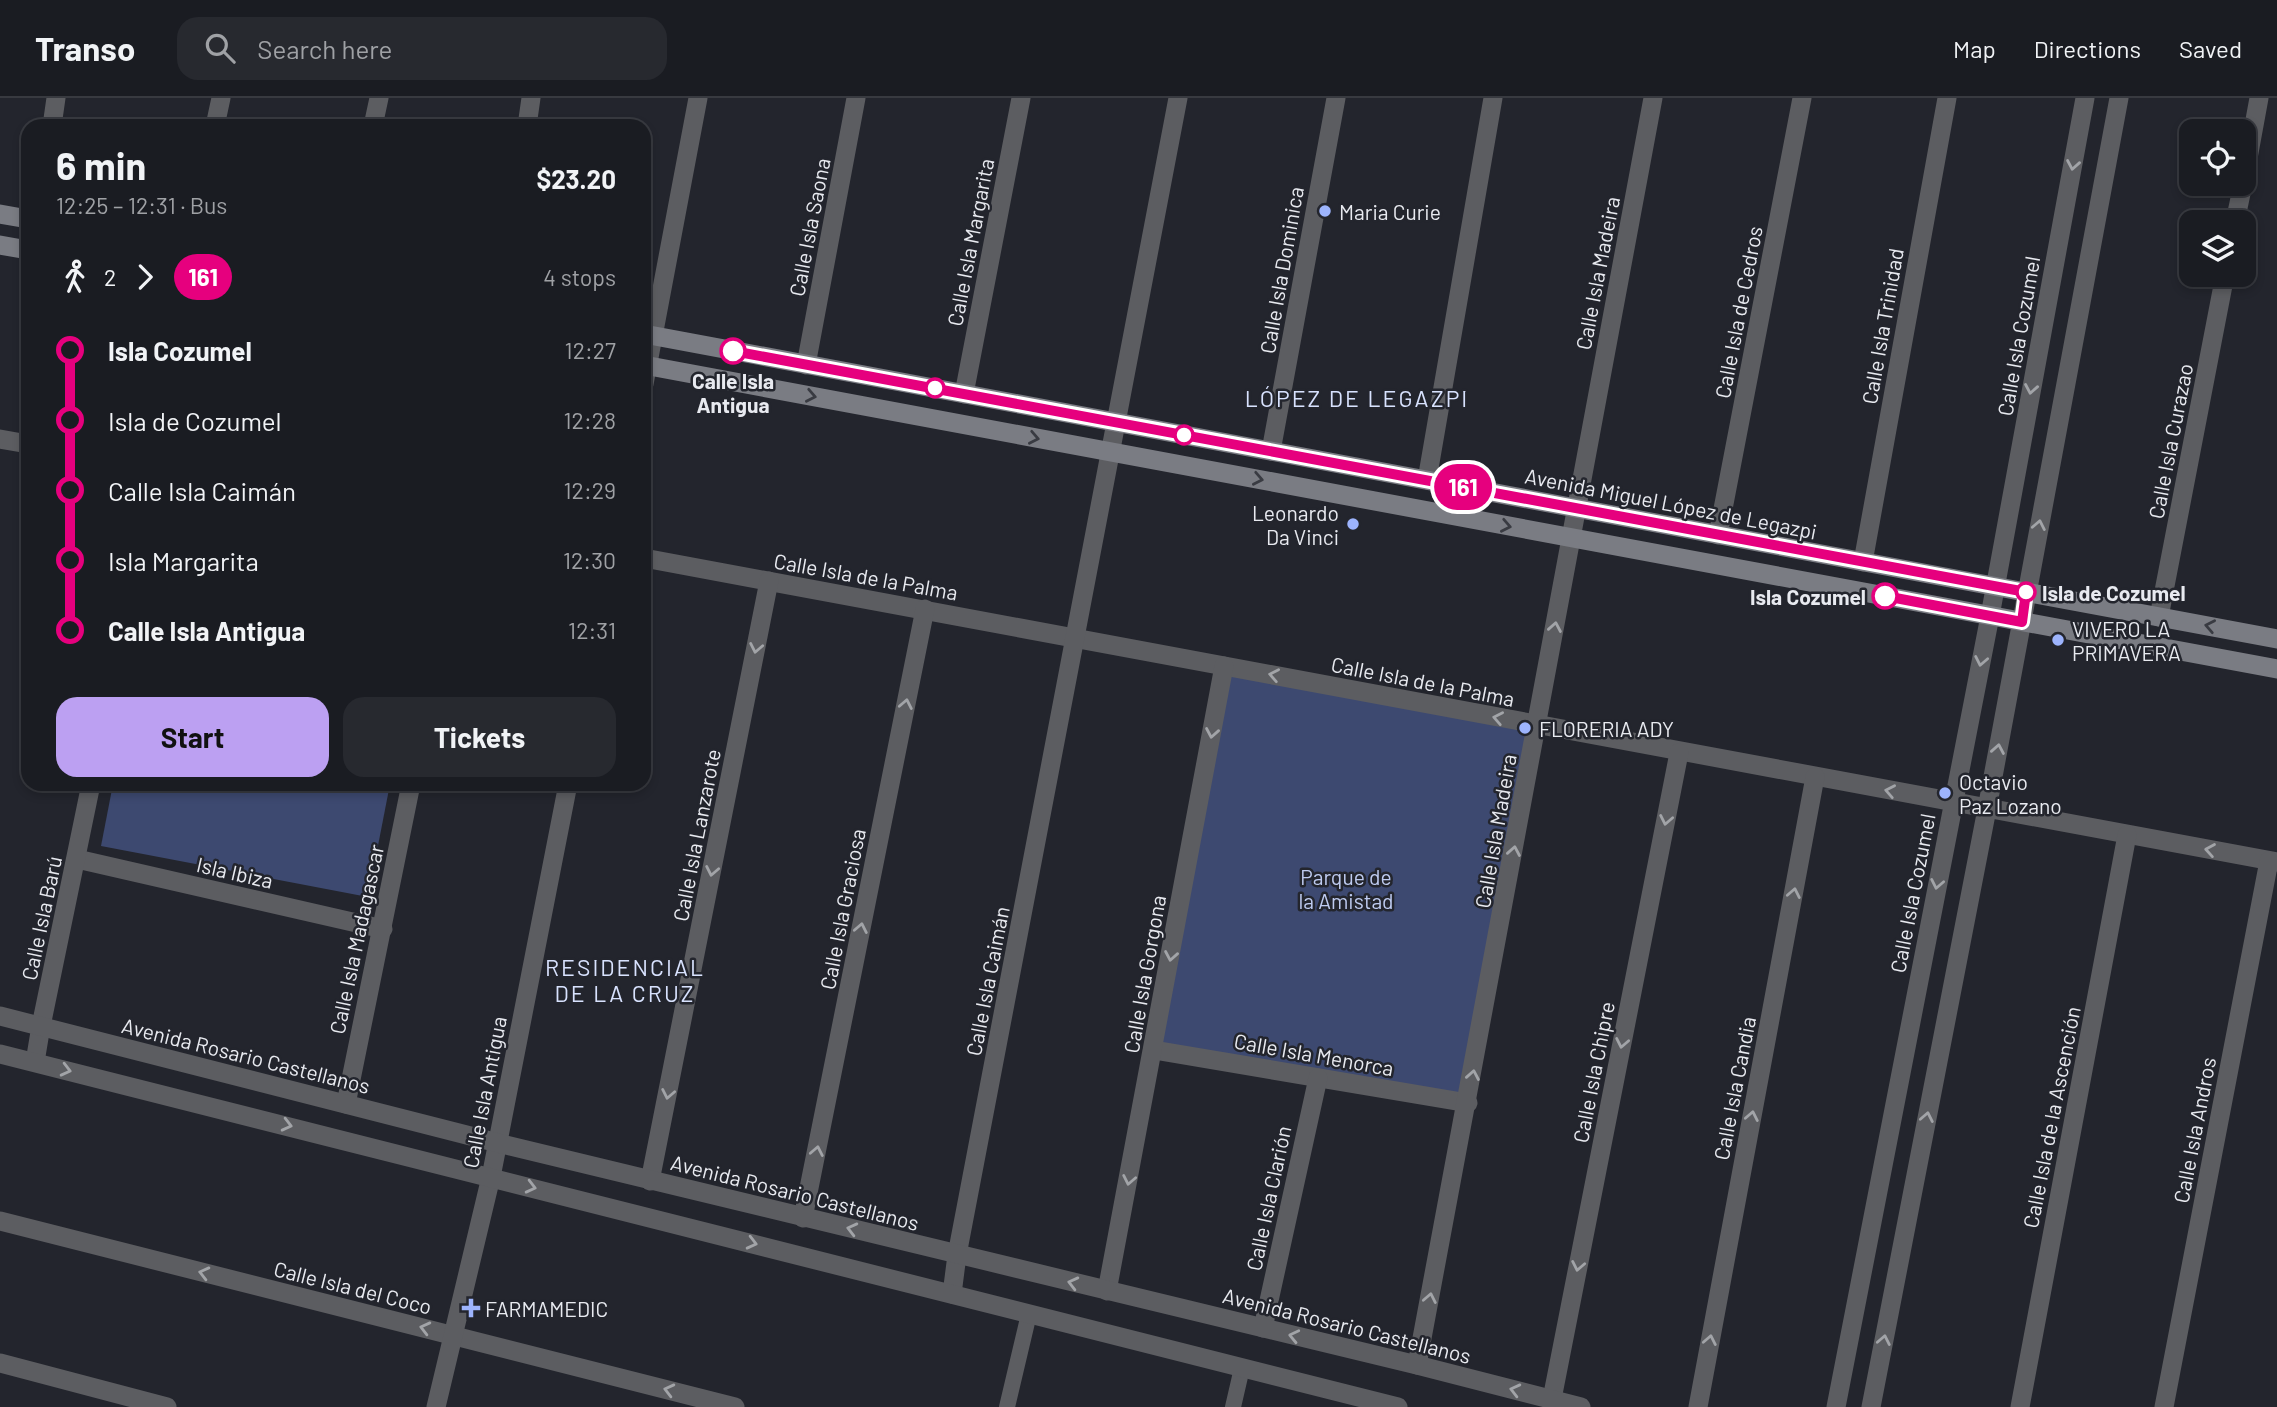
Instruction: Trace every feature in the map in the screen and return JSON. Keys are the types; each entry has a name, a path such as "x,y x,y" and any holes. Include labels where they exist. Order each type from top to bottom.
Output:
{"main road":[{"path":"0,214 21,218"},
{"path":"0,245 21,249"},
{"name":"Avenida Miguel López de Legazpi","path":"651,336 2277,639"},
{"path":"651,372 1111,452 2277,669"}],"street":[{"path":"52,119 57,98"},
{"path":"216,119 221,98"},
{"path":"374,119 379,98"},
{"path":"528,119 531,98"},
{"path":"651,321 698,98"},
{"name":"Calle Isla Saona","path":"806,365 856,98"},
{"name":"Calle Isla Margarita","path":"964,394 1021,98"},
{"name":"Calle Isla Caimán","path":"952,1294 957,1255 1178,98"},
{"name":"Calle Isla Dominica","path":"1271,451 1336,98"},
{"path":"1427,480 1493,98"},
{"name":"Calle Isla Madeira","path":"1417,1365 1468,1103 1653,98"},
{"name":"Calle Isla de Cedros","path":"1718,535 1802,98"},
{"name":"Calle Isla Trinidad","path":"1863,562 1947,98"},
{"name":"Calle Isla Cozumel","path":"1836,1407 1990,616 2085,98"},
{"path":"1871,1407 1987,809 2119,98"},
{"path":"2255,119 2259,98"},
{"name":"Calle Isla Curazao","path":"2159,617 2223,287"},
{"path":"0,439 21,443"},
{"name":"Calle Isla de la Palma","path":"651,559 2273,862"},
{"name":"Calle Isla Lanzarote","path":"650,1181 769,581"},
{"name":"Calle Isla Graciosa","path":"803,1217 925,610"},
{"name":"Calle Isla Gorgona","path":"1108,1291 1224,666"},
{"name":"Calle Isla Chipre","path":"1552,1399 1679,753"},
{"name":"Calle Isla Candia","path":"1698,1407 1815,777"},
{"name":"Calle Isla Barú","path":"36,1062 90,791"},
{"name":"Calle Isla Madagascar","path":"346,1104 410,791"},
{"name":"Calle Isla Antigua","path":"436,1407 491,1177 567,791"},
{"name":"Calle Isla de la Ascención","path":"2020,1407 2127,835"},
{"name":"Isla Ibiza","path":"77,859 383,929"},
{"name":"Calle Isla Andros","path":"2164,1407 2273,862"},
{"name":"Avenida Rosario Castellanos","path":"0,1016 650,1181 1417,1365 1581,1407"},
{"name":"Calle Isla Menorca","path":"1154,1050 1468,1103"},
{"path":"0,1054 1398,1407"},
{"name":"Calle Isla Clarión","path":"1263,1328 1318,1078"},
{"name":"Calle Isla del Coco","path":"0,1222 735,1407"},
{"path":"1007,1407 1029,1314"},
{"path":"0,1363 167,1407"},
{"path":"1233,1407 1242,1368"}],"green space":[{"name":"Parque de la Amistad","path":"1230,673 1529,730 1463,1095 1162,1045"},
{"path":"112,791 389,791 368,897 101,846"}],"bus line":[{"name":"161","path":"733,351 2026,592 2022,622 1885,596"}],"place":[{"name":"Maria Curie","path":"1325,211"},
{"name":"Calle Isla Antigua","path":"733,351"},
{"name":"Leonardo Da Vinci","path":"1353,524"},
{"name":"Isla de Cozumel","path":"2026,592"},
{"name":"Isla Cozumel","path":"1885,596"},
{"name":"VIVERO LA PRIMAVERA","path":"2058,640"},
{"name":"FLORERIA ADY","path":"1525,728"},
{"name":"Octavio Paz Lozano","path":"1945,793"},
{"name":"FARMAMEDIC","path":"471,1308"}],"district":[{"name":"LÓPEZ DE LEGAZPI","path":"1357,398"},
{"name":"RESIDENCIAL DE LA CRUZ","path":"625,980"}]}
